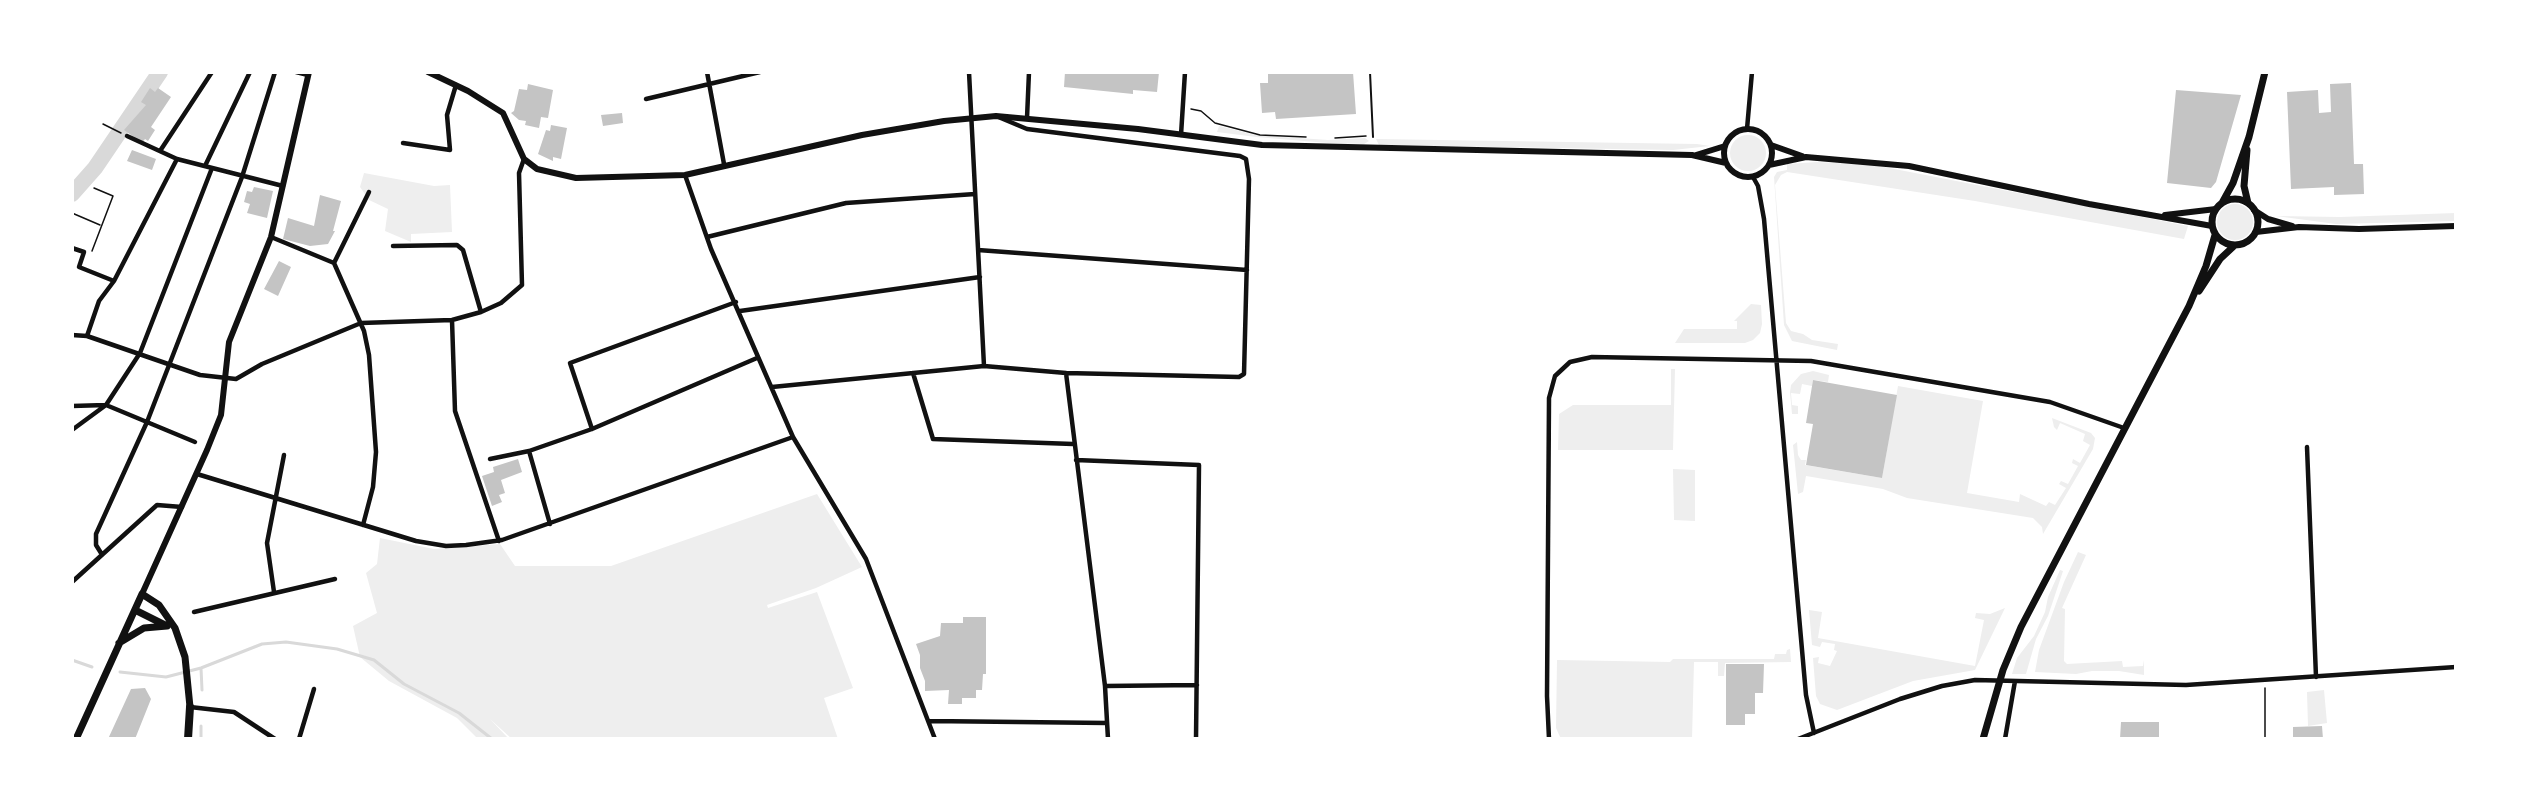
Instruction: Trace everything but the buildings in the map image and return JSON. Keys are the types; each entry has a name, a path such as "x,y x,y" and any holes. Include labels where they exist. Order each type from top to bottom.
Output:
{"highway":[{"path":"188,739 190,707"}],"main road":[{"path":"2234,246 2221,241 2215,235 2212,226 2216,209 2233,183 2249,137 2265,72"},
{"path":"2189,306 2220,259 2234,246 2247,242 2256,232 2258,219 2248,203 2244,186 2249,137"},
{"path":"2222,203 2235,199 2248,203"},
{"path":"1983,739 2007,660 2036,595 2189,306 2206,266 2215,235"},
{"path":"76,739 142,594 165,612 178,637 185,657 190,707"},
{"path":"135,610 167,626 178,637"},
{"path":"119,643 144,628 167,626"}],"street":[{"path":"160,151 212,72"},
{"path":"205,166 250,72"},
{"path":"101,553 96,545 96,534 147,422 242,177 275,72"},
{"path":"142,594 197,474 224,405 225,379 234,326 271,237 308,73 296,72"},
{"path":"428,72 456,85 503,113 524,159 537,169 576,178 685,175 724,164 862,135 971,117 996,116 1181,135 1262,146 1692,155 1726,163 1737,174 1753,177 1769,165 1806,157"},
{"path":"707,72 724,164"},
{"path":"646,99 760,72"},
{"path":"969,72 984,366"},
{"path":"1027,118 1029,72"},
{"path":"1181,135 1185,72"},
{"path":"1747,129 1752,72"},
{"path":"404,142 450,150 447,115 456,85"},
{"path":"772,387 984,366 1066,373 1239,377 1245,374 1249,179 1246,159 1240,156 1027,129 996,116"},
{"path":"1726,163 1725,146 1730,137 1747,129 1766,136 1771,145 1769,165"},
{"path":"127,136 177,159 283,186"},
{"path":"1771,145 1806,157 1909,166 2089,204 2212,226"},
{"path":"1692,155 1725,146"},
{"path":"87,336 99,302 114,281 177,159"},
{"path":"72,335 87,336 200,375 236,379 262,364 360,323 452,320 481,312 501,303 522,285 519,173 524,159"},
{"path":"72,430 106,405 140,353 212,168"},
{"path":"685,175 707,237 740,310 757,358 793,437 866,559 935,739"},
{"path":"1753,177 1758,186 1764,219 1806,696 1814,733"},
{"path":"334,263 369,192"},
{"path":"707,237 846,203 975,194"},
{"path":"2158,215 2197,213 2216,209"},
{"path":"2254,210 2268,219 2298,227"},
{"path":"2256,232 2298,227 2359,229 2456,226"},
{"path":"271,237 334,263 360,323 369,355 376,446 373,487 363,525"},
{"path":"393,246 457,245 463,250 481,312"},
{"path":"72,248 84,252 79,267 114,281"},
{"path":"978,250 1247,270"},
{"path":"740,310 980,277"},
{"path":"592,429 570,363 736,302"},
{"path":"452,320 455,411 499,541"},
{"path":"1549,739 1547,685 1550,398 1555,376 1570,362 1592,357 1812,361 2050,402 2124,428"},
{"path":"490,459 529,451 592,429 757,358"},
{"path":"913,373 933,439 1074,444"},
{"path":"1066,373 1105,686 1108,739"},
{"path":"72,406 106,405 195,442"},
{"path":"197,474 416,541 446,546 499,541 793,437"},
{"path":"2307,447 2316,677"},
{"path":"529,451 550,524"},
{"path":"274,592 267,543 284,455"},
{"path":"1076,460 1199,465 1196,739"},
{"path":"72,582 101,553 157,505 182,507"},
{"path":"194,612 335,579"},
{"path":"1798,739 1900,699 1941,686 1975,680 2151,685 2264,681 2456,667"},
{"path":"2006,739 2015,681"},
{"path":"1105,686 1197,685"},
{"path":"299,739 314,689"},
{"path":"190,707 234,712 275,739"},
{"path":"929,721 1107,723"}],"lane":[{"path":"1370,72 1373,136"}],"path":[{"path":"1183,108 1201,111 1215,123 1260,135 1305,137"},
{"path":"103,123 127,136"},
{"path":"1328,139 1373,136"},
{"path":"84,252 90,255 113,196 94,188"},
{"path":"72,213 101,225"},
{"path":"2264,681 2265,739"}],"shaded area":[{"path":"1219,126 1256,135 1328,140 1365,138 1369,141 1364,144 1328,143 1256,137 1217,132"},
{"path":"1748,135 1761,140 1766,153 1761,166 1748,171 1735,166 1730,153 1735,140"},
{"path":"1376,139 1710,146 1673,150 1379,145"},
{"path":"1817,162 1874,165 2188,226 2184,239 1975,201 1787,172 1781,175 1775,185 1786,323 1791,331 1803,334 1812,340 1838,344 1837,350 1792,341 1784,325 1774,177 1777,172 1787,170 1787,164"},
{"path":"364,173 434,186 450,185 452,232 411,234 411,242 385,231 388,209 369,200 360,187"},
{"path":"2235,204 2248,209 2253,222 2248,235 2235,240 2222,235 2217,222 2222,209"},
{"path":"2456,213 2456,221 2336,224 2276,216 2340,217"},
{"path":"1751,304 1761,305 1760,333 1753,340 1745,343 1675,343 1684,329 1737,329 1737,321 1734,321"},
{"path":"1671,369 1675,369 1673,450 1558,450 1559,414 1573,405 1671,405"},
{"path":"1813,371 1829,375 1828,382 1813,380 1812,386 1802,384 1800,394 1791,393 1792,405 1798,406 1798,414 1792,414 1790,392 1791,385 1801,374"},
{"path":"1898,386 1983,401 1967,493 2019,502 2020,494 2046,506 2049,502 2055,505 2066,488 2059,484 2061,481 2068,484 2078,466 2072,463 2073,459 2080,463 2090,445 2083,441 2085,434 2060,423 2057,430 2052,418 2091,433 2095,438 2093,449 2043,534 2042,527 2033,518 1907,498 1883,489 1806,476 1803,492 1798,494 1793,445 1797,442 1798,455 1801,460 1806,460 1805,465 1882,478"},
{"path":"1673,469 1695,470 1695,521 1674,520"},
{"path":"817,494 862,567 816,588 767,605 768,608 817,592 853,688 824,698 838,739 512,739 490,719 509,739 478,739 457,718 389,681 360,657 353,626 377,613 366,573 377,564 380,538 434,549 500,544 515,566 611,566"},
{"path":"2078,552 2086,555 2062,608 2065,609 2064,661 2067,664 2122,661 2123,667 2143,666 2144,660 2144,675 2119,671 2092,671 2076,674 2035,672 2039,650 2064,582"},
{"path":"2060,570 2063,571 2048,616 2036,639 2026,674 2012,674 2017,658 2034,636"},
{"path":"2005,608 1975,670 1913,681 1837,710 1820,704 1816,696 1813,658 1819,657 1818,663 1830,666 1837,651 1834,650 1835,644 1822,642 1820,647 1812,645 1809,610 1822,612 1818,638 1975,666 1984,620 1975,618 1976,613 1990,614"},
{"path":"1790,649 1791,662 1725,663 1724,676 1718,676 1718,662 1694,662 1692,739 1561,739 1556,728 1557,660 1670,662 1673,659 1774,659 1775,654 1786,654"},
{"path":"2324,690 2327,723 2308,726 2307,692"}],"waterway":[{"path":"72,194 95,168 160,72"},
{"path":"120,672 166,677 201,668 262,644 286,642 337,649 374,660 404,684 459,713 492,739"},
{"path":"72,660 92,667"},
{"path":"201,668 202,690"},
{"path":"201,726 201,739"}]}
